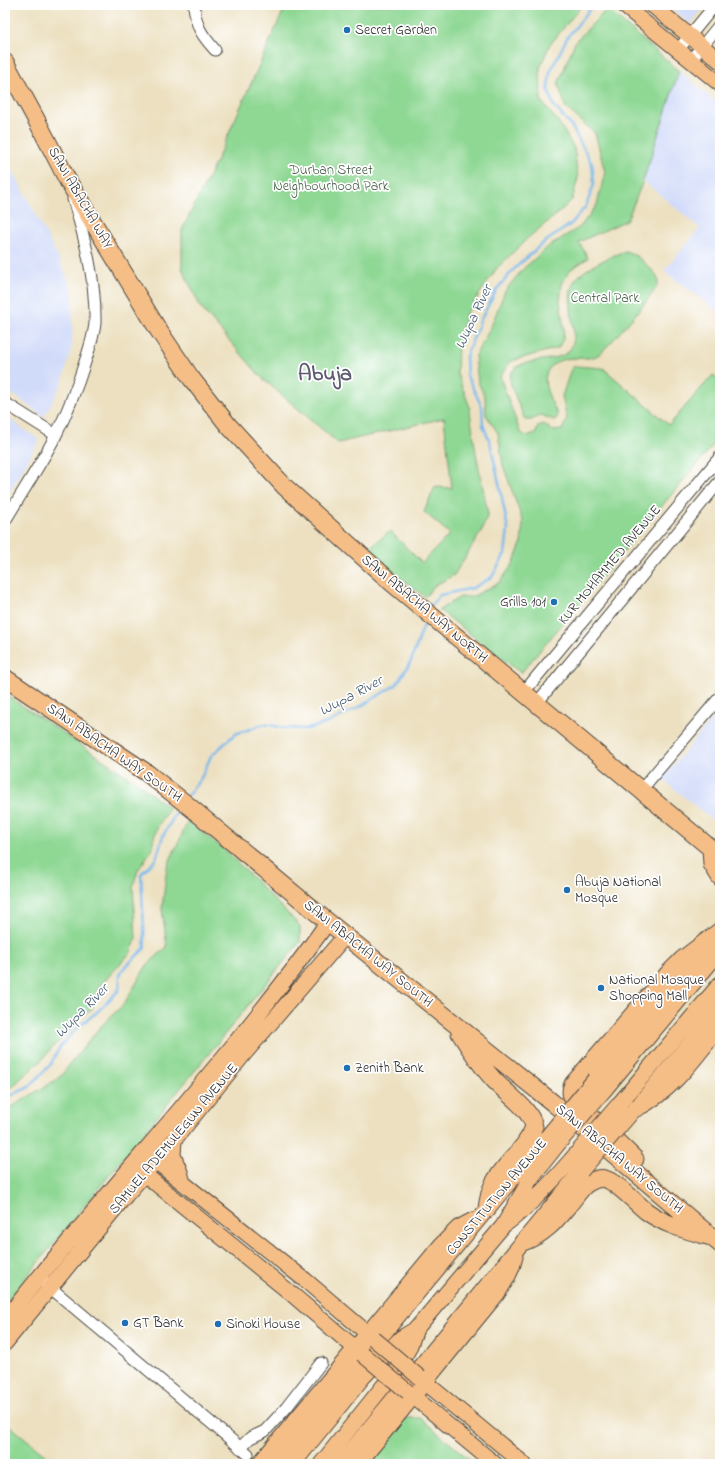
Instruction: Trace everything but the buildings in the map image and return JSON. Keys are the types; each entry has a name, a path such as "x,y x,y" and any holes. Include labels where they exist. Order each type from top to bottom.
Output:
{"highway":[{"name":"SANI ABACHA WAY","path":"5,62 68,181 159,331"},
{"name":"SANI ABACHA WAY NORTH","path":"159,331 206,398 285,486 392,583 641,790 676,805 717,848"},
{"name":"SANI ABACHA WAY SOUTH","path":"5,678 147,773 345,936 547,1099 715,1240"},
{"path":"717,848 712,864 720,877"},
{"path":"655,1190 648,1173 574,1100 570,1089 572,1084 668,974 683,959 720,931"},
{"path":"453,1022 482,1066 494,1080 528,1113 534,1127 528,1139 493,1185 484,1214"},
{"path":"629,1108 651,1101 668,1087 720,1026"},
{"path":"520,1246 546,1231 583,1188 598,1178 606,1179 614,1184 647,1212 662,1221 680,1229 715,1240"}],"main road":[{"path":"623,5 720,84"},
{"path":"653,6 720,61"},
{"name":"SAMUEL ADEMULEGUN AVENUE","path":"5,1320 21,1311 50,1288 126,1195 145,1175 150,1156 328,922"},
{"name":"CONSTITUTION AVENUE","path":"600,1084 720,931"},
{"name":"SAMUEL ADEMULEGUN AVENUE","path":"5,1343 38,1278 133,1165 174,1140 244,1054 345,936"},
{"name":"CONSTITUTION AVENUE","path":"275,1464 484,1214 552,1141 600,1084 720,951"},
{"name":"CONSTITUTION AVENUE","path":"629,1108 720,984"},
{"name":"CONSTITUTION AVENUE","path":"340,1464 520,1246 576,1165 720,1007"},
{"path":"174,1140 173,1155 183,1183"},
{"name":"CONSTITUTION AVENUE","path":"293,1464 363,1377 401,1338 416,1329 503,1226 552,1141"},
{"path":"150,1156 305,1280 524,1464"},
{"path":"133,1165 293,1295 495,1464"},
{"name":"CONSTITUTION AVENUE","path":"503,1226 524,1210 546,1188 576,1165"},
{"path":"126,1195 143,1189 170,1195"},
{"path":"259,1464 359,1351 449,1236 484,1214"},
{"path":"358,1464 423,1380 497,1294 508,1278 520,1246"},
{"name":"CONSTITUTION AVENUE","path":"321,1464 396,1370 409,1348 416,1329"}],"street":[{"path":"194,5 196,20 201,35 215,50"},
{"path":"678,50 715,5"},
{"path":"691,60 720,24"},
{"path":"5,521 56,435 76,391 95,324 92,283 88,257 68,181"},
{"path":"5,403 56,435"},
{"name":"KUR MOHAMMED AVENUE","path":"523,693 720,457"},
{"path":"536,704 720,480"},
{"path":"641,790 720,697"},
{"path":"38,1278 244,1451 250,1438 265,1431 286,1408 321,1363"}],"shaded area":[{"path":"668,5 706,5 690,24"},
{"path":"679,71 720,106 720,313 664,271 700,228 643,181"},
{"path":"5,156 59,259 73,293 72,346 62,383 44,417 5,389"},
{"path":"5,416 39,440 5,500"},
{"path":"720,709 720,826 662,779"}],"green space":[{"name":"Durban Street Neighbourhood Park","path":"286,5 582,5 549,46 540,68 541,101 559,123 574,148 578,178 572,200 530,236 497,268 466,314 458,344 457,373 469,405 476,453 488,514 481,532 454,575 434,586 425,597 366,551 390,531 422,563 450,534 424,512 435,487 452,488 444,418 338,443 262,378 201,308 182,268 182,230 217,160"},
{"path":"607,9 679,71 643,181 627,220 579,242 588,258 570,270 562,284 560,301 564,329 563,339 558,348 511,361 500,377 520,432 526,436 536,433 538,426 543,424 553,431 562,430 567,419 562,396 571,369 575,366 603,368 669,425 713,375 720,380 720,437 521,673 439,610 460,597 472,597 500,582 513,564 521,544 523,522 503,465 498,433 486,415 485,397 478,382 475,356 490,329 505,291 522,270 549,246 580,227 597,205 605,172 595,133 566,108 558,84 575,42"},
{"name":"Central Park","path":"625,251 636,256 652,270 658,280 658,284 649,298 630,321 598,355 587,358 561,360 549,369 545,380 547,392 557,414 557,418 554,420 541,415 531,420 525,420 510,381 513,370 520,365 529,362 558,357 566,353 571,348 573,345 574,333 570,300 574,282 577,277 590,268 605,259"},
{"path":"5,694 139,784 169,808 158,826 153,840 153,848 138,870 133,886 136,940 131,952 99,987 92,1009 77,1019 72,1028 44,1058 14,1086 5,1090"},
{"path":"188,821 227,852 300,926 300,942 5,1303 5,1111 59,1078 100,1027 124,1004 147,965 167,947 162,909 167,867"},
{"path":"404,1418 420,1418 475,1464 366,1464"},
{"path":"5,1422 57,1464 5,1464"}],"waterway":[{"name":"Wupa River","path":"431,605 440,595 473,588 492,577 505,554 508,529 500,488 490,442 483,425 482,407 467,376 466,356 481,319 497,289 515,268 542,244 571,224 586,206 594,184 592,164 572,127 554,106 548,90 550,72 567,38 593,5"},
{"name":"Wupa River","path":"188,795 201,778 211,756 235,734 265,724 284,728 308,729 330,722 363,705 397,684 411,661 424,625"},
{"name":"Wupa River","path":"5,1098 29,1087 50,1065 60,1047 78,1027 97,1012 119,990 122,970 145,948 141,874 156,859 163,836 176,813"}],"place":[{"name":"Secret Garden","path":"347,30"},
{"name":"Grills 101","path":"554,602"},
{"name":"Abuja National Mosque","path":"567,890"},
{"name":"National Mosque Shopping Mall","path":"601,988"},
{"name":"Zenith Bank","path":"347,1068"},
{"name":"GT Bank","path":"125,1323"},
{"name":"Sinoki House","path":"218,1324"}],"district":[{"name":"Abuja","path":"325,375"}]}
